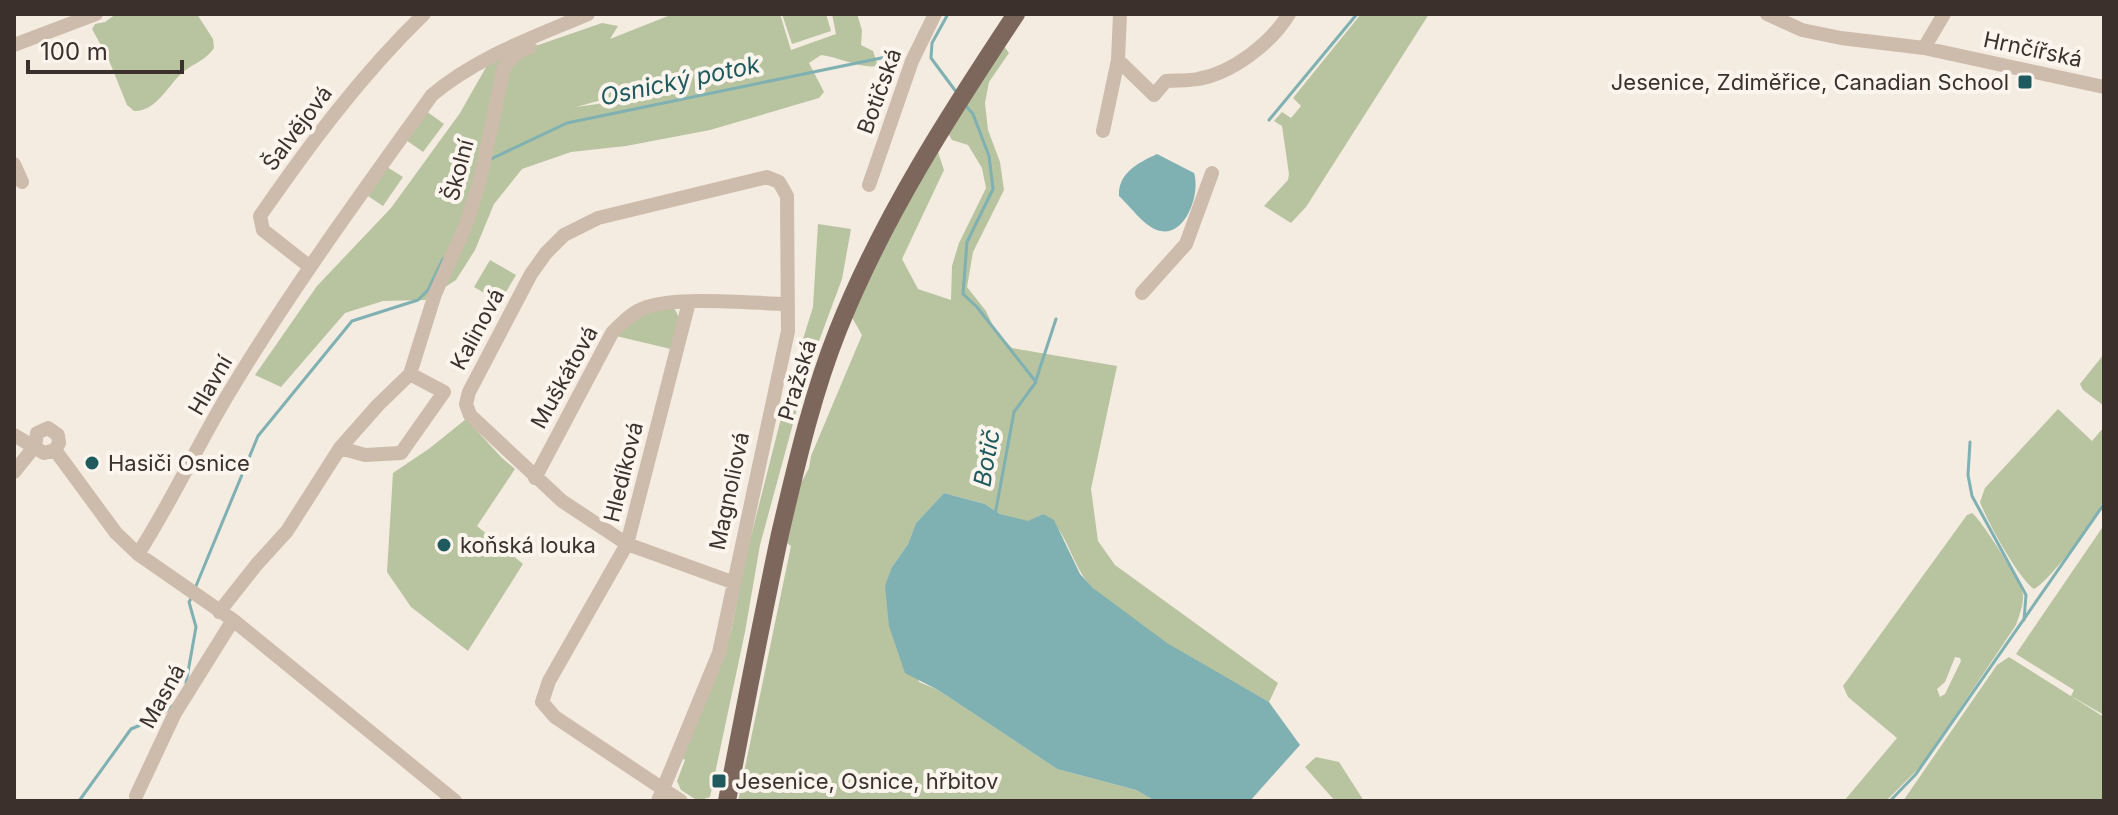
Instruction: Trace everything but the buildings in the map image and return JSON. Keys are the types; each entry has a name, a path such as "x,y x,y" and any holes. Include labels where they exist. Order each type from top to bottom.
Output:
{"main road":[{"name":"Pražská","path":"727,801 789,494 837,332 897,204 1016,14"}],"street":[{"path":"14,45 96,14"},
{"name":"Šalvějová","path":"310,267 263,230 260,216 315,137 386,50 424,14"},
{"name":"Botičská","path":"869,185 912,61 935,14"},
{"path":"1103,131 1118,60 1120,14"},
{"path":"1118,60 1154,95 1166,81 1200,79 1235,64 1277,34 1289,14"},
{"name":"Hrnčířská","path":"1767,14 1802,30 1924,48 2104,87"},
{"path":"1924,48 1944,14"},
{"name":"Hlavní","path":"138,554 170,506 233,386 310,267 432,95 458,73 587,15"},
{"name":"Školní","path":"219,612 287,531 340,448 410,374 435,294 466,225 480,180 504,67 518,52 572,29 587,15"},
{"path":"14,164 22,182"},
{"path":"1142,293 1186,244 1212,173"},
{"name":"Kalinová","path":"732,582 627,544 562,501 470,415 466,404 469,392 531,274 564,235 598,218 760,177 779,182"},
{"name":"Magnoliová","path":"661,795 719,653 788,331 787,196 779,182"},
{"name":"Muškátová","path":"535,478 612,333 628,316 646,307 668,302 787,304"},
{"name":"Hledíková","path":"681,801 661,795 555,717 542,702 549,681 627,544 689,302"},
{"path":"340,448 365,455 401,453 444,392 410,374"},
{"path":"14,435 35,446 44,453 55,450 59,443 58,435 48,428 37,433 35,446 14,472"},
{"path":"55,450 116,533 138,554 233,620 455,801"},
{"name":"Masná","path":"136,796 175,713 233,620"}],"green space":[{"path":"116,14 197,14 213,39 214,48 183,72 155,103 134,111 127,105 108,58 92,29 95,24 105,22"},
{"path":"673,14 780,14 791,50 836,34 832,14 857,14 862,30 861,45 873,51 878,66 864,66 821,55 809,63 824,92 819,98 710,130 626,146 571,152 522,169 494,204 475,250 456,280 425,300 383,301 345,313 281,387 255,375 317,286 391,208 460,113 489,62 602,23 618,26 610,39","holes":["654,88 669,94 576,107 638,90"]},
{"path":"782,14 826,14 831,31 792,44"},
{"path":"1361,14 1429,14 1306,207 1291,223 1264,206 1288,180 1289,174 1282,126 1274,121 1282,112 1291,118 1301,106 1293,98"},
{"path":"1004,46 1009,53 989,82 985,103 988,130 1000,162 1004,190 973,252 967,287 986,311 996,333 1012,348 1117,366 1091,489 1098,541 1115,565 1278,683 1269,702 1135,622 1086,580 1059,530 1043,514 1028,522 1000,514 985,504 944,493 916,523 908,544 892,567 919,682 938,690 1057,769 1136,790 1155,801 738,801 791,546 787,543 794,496 809,468 811,456 862,335 850,314 936,146 944,170 902,259 918,289 951,300 952,266 959,243 986,188 982,168 968,145 952,140 946,130"},
{"path":"426,111 444,124 423,152 406,140"},
{"path":"387,167 403,177 383,206 368,196"},
{"path":"818,224 851,229 842,279 806,376 760,545 710,797 698,801 681,790 677,781 685,760 682,758 731,631 746,556 793,371 813,307"},
{"path":"490,260 516,275 500,302 474,287"},
{"path":"672,307 678,321 671,349 616,336 642,314"},
{"path":"2104,354 2104,406 2080,384"},
{"path":"2058,409 2092,441 2104,427 2104,495 2092,521 2072,549 2034,589 2012,562 1980,502 1985,488"},
{"name":"koňská louka","path":"466,419 515,469 477,526 523,564 468,651 411,607 387,572 393,473"},
{"path":"1972,513 1984,527 2021,588 2023,602 2016,625 1922,765 1886,801 1844,801 1897,738 1848,697 1843,686 1967,515","holes":["1955,657 1960,658 1945,694 1940,697 1937,689 1945,682"]},
{"path":"2104,525 2104,715 2071,696 2074,690 2016,654"},
{"path":"2009,657 2104,717 2104,801 1903,801 1997,665"},
{"path":"1316,757 1339,762 1364,801 1335,801 1305,767"}],"water":[{"path":"1157,154 1194,173 1196,182 1188,214 1175,228 1167,231 1147,224 1119,196 1126,175 1136,165"},
{"path":"944,493 985,504 1000,514 1028,521 1043,514 1054,520 1080,574 1093,588 1167,643 1269,702 1300,745 1250,801 1155,801 1136,790 1057,769 938,690 905,673 889,626 885,586 916,523"}],"waterway":[{"name":"Botič","path":"948,14 932,43 931,58 957,93"},
{"path":"1269,120 1357,14"},
{"name":"Osnický potok","path":"491,159 567,123 886,57"},
{"name":"Botič","path":"966,106 973,114 989,156 993,189 967,242 963,294 977,307 1036,382 1014,412 995,515"},
{"name":"Osnický potok","path":"196,586 258,436 352,321 418,300 428,290 443,259"},
{"path":"1036,380 1056,319"},
{"path":"1970,442 1968,475 1972,496 2026,595 2024,620"},
{"path":"1890,801 1916,774 2104,504"},
{"name":"Osnický potok","path":"186,683 196,627 189,602 192,597"},
{"name":"Osnický potok","path":"79,801 131,729 159,717 172,706"}],"place":[{"name":"Jesenice, Zdiměřice, Canadian School","path":"2025,82"},
{"name":"Hasiči Osnice","path":"92,463"},
{"name":"koňská louka","path":"444,545"},
{"name":"Jesenice, Osnice, hřbitov","path":"719,781"}]}
